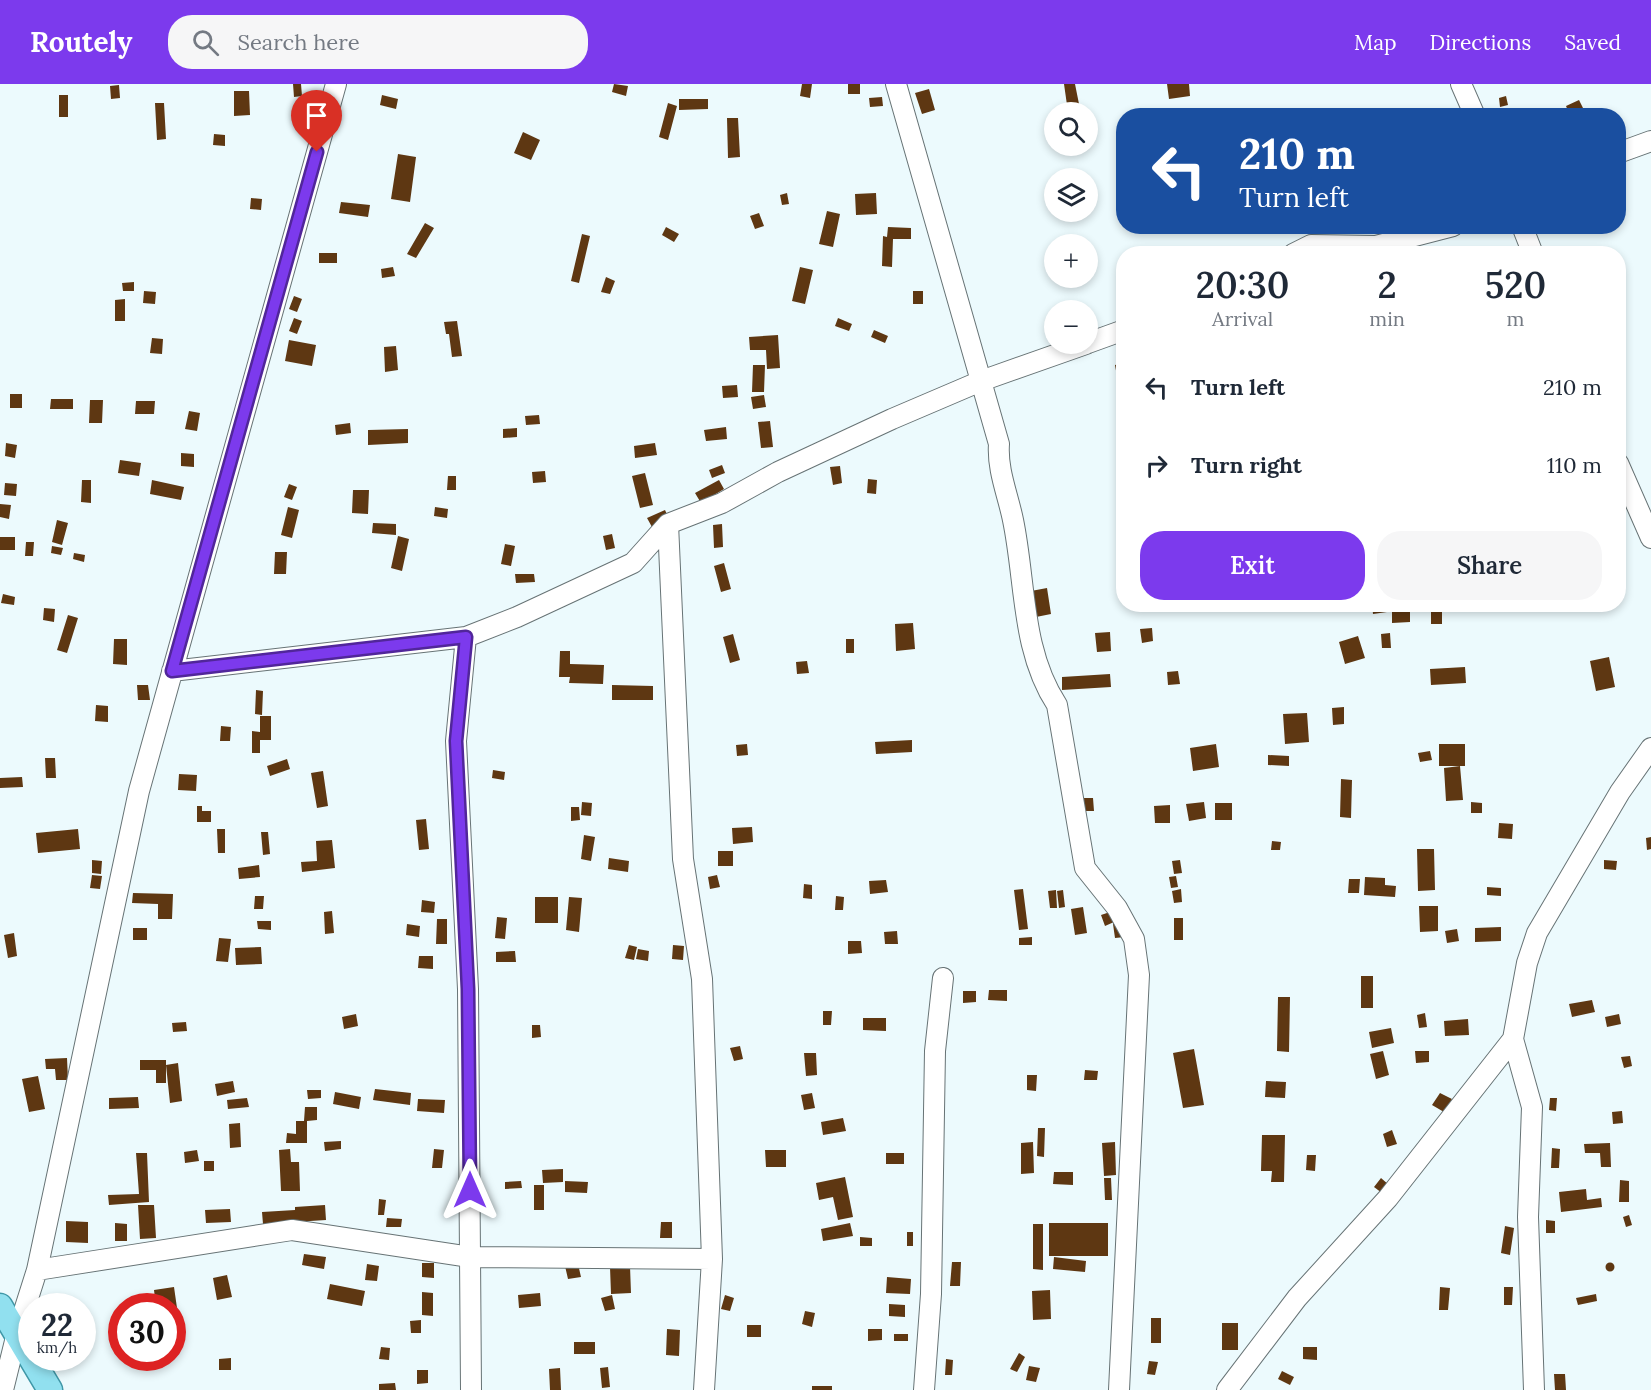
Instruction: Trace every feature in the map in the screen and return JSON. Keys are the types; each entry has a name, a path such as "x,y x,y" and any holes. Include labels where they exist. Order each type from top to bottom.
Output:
{"main road":[{"path":"0,1306 50,1390"}],"street":[{"path":"3,1390 17,1333 37,1270 139,791 336,84"},
{"path":"896,84 999,444 998,458 1013,521 1028,633 1046,688 1057,705 1085,868 1117,908 1134,939 1139,975 1119,1390"},
{"path":"1461,84 1472,108"},
{"path":"1626,150 1651,141"},
{"path":"1309,246 1376,246 1422,234"},
{"path":"1098,339 1116,333"},
{"path":"172,671 466,637 517,617 633,563 668,524 722,503 778,472 892,419 981,381 1056,354"},
{"path":"1626,481 1651,537"},
{"path":"668,524 683,859 702,979 712,1258 704,1390"},
{"path":"466,637 456,741 468,989 471,1390"},
{"path":"1534,1390 1528,1217 1533,1107 1513,1039 1527,963 1538,933 1620,792 1651,747"},
{"path":"924,1390 931,1294 935,1051 943,978"},
{"path":"1227,1390 1297,1298 1388,1198 1513,1039"},
{"path":"37,1270 292,1230 470,1257 712,1258"}],"building":[{"path":"293,84 301,84 302,96 294,97"},
{"path":"614,84 628,86 626,96 612,92"},
{"path":"802,84 812,84 810,98 800,96"},
{"path":"848,84 860,84 860,94 848,94"},
{"path":"1064,84 1075,84 1079,102 1067,102"},
{"path":"1167,84 1189,84 1190,96 1169,99"},
{"path":"119,85 120,98 111,99 110,86"},
{"path":"929,89 935,110 922,114 915,93"},
{"path":"234,91 249,91 250,115 234,116"},
{"path":"59,95 68,95 68,117 59,117"},
{"path":"382,95 398,99 396,109 380,105"},
{"path":"1506,96 1508,105 1500,107 1499,98"},
{"path":"882,97 883,106 870,107 869,98"},
{"path":"679,99 708,99 708,109 679,110"},
{"path":"1579,100 1583,108 1567,108 1566,106"},
{"path":"155,103 164,103 166,139 157,140"},
{"path":"668,103 677,106 668,140 659,137"},
{"path":"727,118 738,118 740,157 728,158"},
{"path":"523,132 540,140 531,160 514,153"},
{"path":"214,134 225,135 225,146 213,145"},
{"path":"398,154 416,157 410,202 391,199"},
{"path":"787,193 789,204 782,205 780,195"},
{"path":"876,193 877,214 856,215 855,194"},
{"path":"251,198 262,199 261,210 250,209"},
{"path":"341,202 370,205 368,217 339,213"},
{"path":"827,211 840,214 833,247 819,244"},
{"path":"759,213 764,226 755,229 750,216"},
{"path":"425,223 434,228 416,258 407,254"},
{"path":"666,227 679,234 674,242 662,235"},
{"path":"888,227 911,228 911,239 893,239 892,267 882,266 883,236 887,237"},
{"path":"582,234 590,236 579,283 571,281"},
{"path":"319,253 337,253 337,263 319,263"},
{"path":"393,267 395,276 382,278 381,269"},
{"path":"800,267 813,270 805,304 792,301"},
{"path":"606,277 615,281 610,294 601,292"},
{"path":"134,282 134,291 123,291 122,283"},
{"path":"144,291 156,292 155,304 143,303"},
{"path":"913,291 923,291 923,304 913,304"},
{"path":"294,296 302,299 297,312 289,309"},
{"path":"125,299 125,321 115,321 115,300"},
{"path":"294,318 302,321 297,334 289,331"},
{"path":"838,318 852,324 849,331 835,326"},
{"path":"457,321 462,356 452,357 449,334 446,334 444,322"},
{"path":"874,330 888,336 885,343 871,337"},
{"path":"778,335 780,368 767,369 766,350 750,350 749,337"},
{"path":"152,338 163,339 162,354 150,353"},
{"path":"289,340 316,345 312,366 285,361"},
{"path":"396,346 398,370 385,372 384,347"},
{"path":"753,365 765,365 764,392 752,392"},
{"path":"737,385 738,397 723,398 722,386"},
{"path":"10,394 22,394 22,408 10,408"},
{"path":"764,395 766,407 753,409 751,397"},
{"path":"51,399 73,399 73,409 50,409"},
{"path":"90,400 103,400 102,423 89,423"},
{"path":"136,401 155,401 154,414 135,414"},
{"path":"189,411 200,413 197,431 185,429"},
{"path":"539,415 540,424 526,425 525,416"},
{"path":"770,421 773,447 761,448 758,422"},
{"path":"350,423 351,433 336,435 335,425"},
{"path":"726,427 727,439 706,441 704,430"},
{"path":"517,428 517,437 503,438 503,429"},
{"path":"408,429 408,443 368,445 368,430"},
{"path":"6,443 17,445 15,458 5,456"},
{"path":"655,443 657,455 635,458 634,446"},
{"path":"181,453 194,454 194,467 181,466"},
{"path":"120,460 141,463 139,476 118,473"},
{"path":"722,465 725,473 712,478 709,470"},
{"path":"840,466 842,483 833,485 830,467"},
{"path":"545,471 546,482 533,483 532,472"},
{"path":"645,473 653,505 640,508 632,476"},
{"path":"448,476 456,476 456,490 447,490"},
{"path":"868,479 877,480 876,494 867,493"},
{"path":"82,480 91,480 91,503 81,502"},
{"path":"152,480 184,487 181,500 150,494"},
{"path":"719,480 724,489 701,503 695,493"},
{"path":"5,483 17,484 16,496 4,495"},
{"path":"289,484 297,487 292,500 284,497"},
{"path":"353,490 369,490 368,514 352,513"},
{"path":"0,504 11,505 9,519 0,517"},
{"path":"288,507 299,510 292,538 281,535"},
{"path":"435,507 448,509 447,518 434,516"},
{"path":"665,510 669,519 652,527 647,518"},
{"path":"57,520 68,523 62,545 52,542"},
{"path":"373,523 396,524 396,535 372,533"},
{"path":"722,524 723,547 714,548 713,525"},
{"path":"612,534 615,548 606,550 603,536"},
{"path":"398,536 409,539 402,571 391,568"},
{"path":"0,537 15,537 15,550 0,550"},
{"path":"26,542 34,542 33,556 25,556"},
{"path":"505,544 515,546 511,566 501,564"},
{"path":"52,546 63,548 61,555 51,553"},
{"path":"275,552 287,552 286,574 274,574"},
{"path":"74,553 85,555 84,562 73,559"},
{"path":"724,563 731,589 721,592 714,566"},
{"path":"515,574 534,574 535,582 516,583"},
{"path":"1047,588 1051,614 1036,617 1031,591"},
{"path":"3,594 15,597 14,605 1,603"},
{"path":"44,608 55,609 54,622 43,620"},
{"path":"1392,612 1410,612 1410,622 1392,623"},
{"path":"1431,612 1442,612 1442,624 1431,624"},
{"path":"68,615 78,618 67,653 57,650"},
{"path":"913,623 915,649 896,651 895,624"},
{"path":"1152,628 1153,641 1142,643 1140,629"},
{"path":"1110,632 1111,651 1097,652 1095,633"},
{"path":"1390,633 1391,648 1382,648 1381,634"},
{"path":"733,634 740,660 730,663 723,637"},
{"path":"1358,636 1365,658 1345,664 1339,642"},
{"path":"114,639 127,639 127,665 113,664"},
{"path":"846,639 854,639 854,653 846,653"},
{"path":"560,651 570,651 570,664 604,665 603,684 569,683 570,677 559,677"},
{"path":"1609,657 1615,687 1596,691 1590,661"},
{"path":"807,661 809,673 797,674 796,662"},
{"path":"1465,667 1466,683 1431,685 1430,669"},
{"path":"1178,671 1180,684 1168,685 1167,672"},
{"path":"1110,674 1111,687 1062,690 1062,677"},
{"path":"137,685 148,685 150,700 138,700"},
{"path":"612,685 653,686 653,700 612,700"},
{"path":"256,690 263,691 262,715 255,714"},
{"path":"96,705 108,706 108,722 95,721"},
{"path":"1344,707 1344,724 1333,725 1332,708"},
{"path":"1307,713 1309,742 1285,744 1283,714"},
{"path":"260,716 271,716 271,740 260,740 260,753 252,753 252,731 260,732"},
{"path":"221,726 231,727 230,741 220,741"},
{"path":"912,740 912,752 876,754 875,742"},
{"path":"747,744 748,755 737,756 736,745"},
{"path":"1216,744 1219,767 1193,771 1190,748"},
{"path":"1439,744 1465,744 1465,766 1439,766"},
{"path":"1430,751 1432,760 1420,762 1418,753"},
{"path":"1268,755 1289,756 1289,766 1268,765"},
{"path":"45,758 55,758 56,778 46,778"},
{"path":"287,759 290,769 270,776 267,766"},
{"path":"1460,766 1463,800 1446,801 1444,768"},
{"path":"493,770 505,772 504,780 492,778"},
{"path":"323,771 328,806 317,808 311,773"},
{"path":"179,774 197,775 196,791 178,790"},
{"path":"22,777 23,787 0,788 0,778"},
{"path":"1341,779 1352,780 1351,818 1340,817"},
{"path":"1083,798 1093,798 1094,811 1083,811"},
{"path":"582,802 592,803 591,816 581,815"},
{"path":"1204,802 1206,818 1189,821 1186,804"},
{"path":"1471,802 1482,803 1482,813 1471,813"},
{"path":"1215,803 1232,803 1232,820 1215,820"},
{"path":"1170,805 1170,823 1155,823 1154,806"},
{"path":"197,806 202,806 202,811 211,811 211,822 197,822"},
{"path":"571,807 579,807 580,820 571,821"},
{"path":"426,819 429,849 419,850 416,820"},
{"path":"1499,823 1513,824 1512,839 1498,838"},
{"path":"752,827 753,842 733,844 732,828"},
{"path":"78,829 80,849 38,853 36,833"},
{"path":"217,829 225,829 225,853 218,853"},
{"path":"261,832 268,832 270,854 263,855"},
{"path":"584,835 595,837 591,861 581,859"},
{"path":"1651,837 1651,849 1647,850 1646,838"},
{"path":"332,840 335,868 302,872 301,862 317,861 316,841"},
{"path":"1272,841 1281,842 1280,850 1271,850"},
{"path":"1417,849 1434,849 1435,890 1418,891"},
{"path":"718,851 733,851 733,866 718,866"},
{"path":"609,858 629,861 628,872 608,869"},
{"path":"92,860 102,861 101,874 92,873"},
{"path":"1180,860 1182,873 1174,874 1172,861"},
{"path":"1604,860 1617,861 1616,870 1604,869"},
{"path":"259,865 260,877 239,879 238,868"},
{"path":"92,875 102,876 100,889 90,888"},
{"path":"717,875 720,887 710,889 708,877"},
{"path":"1176,876 1178,887 1171,888 1169,877"},
{"path":"1365,877 1385,878 1385,885 1396,886 1395,897 1364,895"},
{"path":"1349,879 1360,879 1359,893 1348,893"},
{"path":"886,880 888,892 870,894 869,881"},
{"path":"804,884 812,885 812,899 803,898"},
{"path":"1487,887 1501,888 1501,896 1487,895"},
{"path":"1023,889 1028,929 1019,930 1014,890"},
{"path":"1181,889 1182,902 1174,903 1172,891"},
{"path":"1056,890 1057,908 1050,908 1048,891"},
{"path":"1063,890 1065,907 1059,908 1057,891"},
{"path":"133,893 173,894 172,919 158,919 158,904 132,903"},
{"path":"255,896 264,896 263,909 254,909"},
{"path":"836,896 844,897 843,910 835,910"},
{"path":"535,897 558,897 558,923 535,923"},
{"path":"569,897 582,898 579,932 566,930"},
{"path":"422,900 435,902 434,913 421,912"},
{"path":"1419,906 1438,906 1438,931 1420,932"},
{"path":"1083,907 1087,933 1075,935 1071,909"},
{"path":"332,911 334,933 325,934 324,912"},
{"path":"1110,912 1114,922 1105,926 1101,915"},
{"path":"497,917 507,918 505,939 495,938"},
{"path":"1174,918 1183,918 1183,940 1174,940"},
{"path":"437,919 447,919 447,944 436,944"},
{"path":"257,921 271,921 271,930 258,929"},
{"path":"1123,923 1125,937 1115,938 1113,924"},
{"path":"407,924 420,926 419,937 406,935"},
{"path":"1501,927 1501,941 1475,942 1475,928"},
{"path":"133,928 147,928 147,940 133,940"},
{"path":"1457,929 1459,941 1447,943 1445,931"},
{"path":"897,931 898,944 885,944 884,932"},
{"path":"14,933 17,956 8,958 4,935"},
{"path":"1032,937 1032,945 1019,945 1019,938"},
{"path":"219,938 231,939 228,962 216,961"},
{"path":"848,941 861,941 862,953 848,954"},
{"path":"629,945 637,947 634,960 625,958"},
{"path":"673,945 684,946 683,960 672,959"},
{"path":"261,947 262,964 236,965 235,948"},
{"path":"638,949 649,951 648,961 636,959"},
{"path":"515,951 516,962 496,962 496,952"},
{"path":"419,956 433,956 433,969 418,968"},
{"path":"1361,976 1373,976 1373,1008 1361,1008"},
{"path":"989,990 1007,990 1007,1001 988,1000"},
{"path":"963,991 976,991 976,1002 963,1003"},
{"path":"1278,997 1290,997 1289,1052 1277,1051"},
{"path":"1592,1000 1595,1012 1572,1017 1569,1004"},
{"path":"823,1011 832,1011 831,1025 823,1025"},
{"path":"1425,1013 1427,1027 1419,1028 1417,1015"},
{"path":"356,1014 358,1026 344,1029 342,1017"},
{"path":"1619,1014 1621,1024 1607,1027 1605,1017"},
{"path":"863,1018 886,1018 886,1031 863,1030"},
{"path":"1468,1019 1469,1035 1445,1036 1444,1021"},
{"path":"186,1022 187,1031 173,1032 172,1023"},
{"path":"532,1025 540,1025 541,1037 532,1038"},
{"path":"1391,1028 1394,1043 1372,1048 1369,1032"},
{"path":"740,1046 743,1059 734,1061 730,1048"},
{"path":"1194,1049 1204,1105 1183,1108 1173,1053"},
{"path":"1383,1051 1389,1075 1376,1079 1370,1054"},
{"path":"1415,1051 1429,1051 1429,1062 1416,1063"},
{"path":"804,1053 816,1053 817,1075 806,1076"},
{"path":"1630,1056 1632,1066 1624,1068 1621,1057"},
{"path":"67,1058 68,1080 56,1080 55,1069 46,1069 45,1059"},
{"path":"140,1060 166,1060 166,1083 156,1083 156,1070 140,1070"},
{"path":"178,1063 182,1101 170,1103 166,1065"},
{"path":"1085,1070 1098,1071 1097,1080 1084,1080"},
{"path":"1027,1075 1037,1075 1036,1091 1027,1090"},
{"path":"38,1076 45,1109 29,1112 22,1079"},
{"path":"233,1081 235,1092 217,1096 215,1084"},
{"path":"1266,1081 1286,1082 1285,1098 1265,1097"},
{"path":"375,1089 411,1093 410,1105 373,1100"},
{"path":"307,1090 321,1090 321,1098 308,1099"},
{"path":"335,1092 361,1097 359,1109 333,1104"},
{"path":"812,1093 815,1108 804,1110 801,1095"},
{"path":"1440,1093 1452,1099 1444,1112 1432,1105"},
{"path":"138,1097 139,1108 109,1109 109,1098"},
{"path":"247,1098 249,1107 228,1109 227,1100"},
{"path":"1550,1098 1557,1098 1556,1111 1549,1110"},
{"path":"418,1099 445,1100 444,1113 417,1111"},
{"path":"305,1107 317,1107 317,1120 307,1121 307,1143 286,1143 287,1133 296,1134 296,1121 304,1121"},
{"path":"1622,1111 1623,1123 1613,1124 1612,1112"},
{"path":"843,1118 846,1131 823,1135 821,1122"},
{"path":"240,1123 241,1147 230,1148 229,1124"},
{"path":"1038,1128 1045,1128 1044,1157 1037,1156"},
{"path":"1392,1130 1397,1144 1387,1147 1383,1134"},
{"path":"1262,1135 1285,1135 1284,1182 1271,1182 1272,1171 1261,1171"},
{"path":"341,1141 341,1149 325,1151 324,1142"},
{"path":"1033,1142 1034,1173 1021,1174 1021,1143"},
{"path":"1115,1142 1116,1175 1104,1176 1102,1143"},
{"path":"1610,1143 1611,1167 1601,1167 1600,1153 1585,1153 1584,1144"},
{"path":"1552,1148 1560,1149 1559,1168 1551,1168"},
{"path":"290,1149 291,1162 299,1162 300,1191 281,1191 279,1150"},
{"path":"434,1149 444,1150 442,1168 432,1168"},
{"path":"197,1150 199,1161 185,1163 184,1152"},
{"path":"765,1150 786,1150 786,1167 766,1167"},
{"path":"136,1153 147,1153 149,1202 109,1205 108,1195 139,1194"},
{"path":"886,1153 904,1153 904,1164 886,1164"},
{"path":"1307,1155 1316,1155 1315,1171 1306,1170"},
{"path":"204,1161 214,1161 214,1171 204,1171"},
{"path":"563,1169 563,1182 543,1183 542,1170"},
{"path":"1054,1172 1073,1172 1073,1185 1053,1184"},
{"path":"845,1177 853,1217 838,1220 833,1197 819,1200 816,1183"},
{"path":"1104,1178 1111,1178 1112,1200 1105,1200"},
{"path":"1381,1178 1389,1185 1382,1193 1374,1187"},
{"path":"1620,1180 1629,1181 1629,1202 1619,1202"},
{"path":"521,1181 522,1188 505,1189 505,1182"},
{"path":"565,1181 588,1182 587,1193 565,1192"},
{"path":"534,1185 544,1185 544,1210 534,1210"},
{"path":"1586,1189 1587,1200 1601,1198 1602,1207 1561,1212 1559,1192"},
{"path":"379,1199 386,1200 384,1215 378,1215"},
{"path":"138,1205 154,1205 156,1238 140,1239"},
{"path":"325,1205 326,1220 263,1224 262,1212"},
{"path":"230,1209 231,1222 206,1223 205,1210"},
{"path":"1629,1215 1632,1225 1626,1227 1623,1217"},
{"path":"387,1218 402,1219 401,1227 386,1227"},
{"path":"1546,1220 1555,1221 1555,1233 1546,1233"},
{"path":"66,1221 88,1222 88,1243 66,1242"},
{"path":"661,1222 672,1222 672,1238 660,1238"},
{"path":"115,1223 127,1224 127,1241 115,1241"},
{"path":"850,1223 853,1236 823,1241 821,1229"},
{"path":"1049,1223 1108,1223 1108,1256 1049,1256"},
{"path":"1033,1224 1043,1224 1043,1270 1033,1269"},
{"path":"1505,1226 1514,1228 1510,1255 1501,1253"},
{"path":"907,1232 913,1232 913,1246 907,1246"},
{"path":"860,1237 872,1238 872,1246 860,1246"},
{"path":"304,1254 326,1257 324,1269 302,1265"},
{"path":"1054,1257 1086,1261 1085,1272 1053,1269"},
{"path":"952,1262 961,1262 960,1286 950,1286"},
{"path":"422,1263 434,1263 434,1278 422,1277"},
{"path":"1610,1263 1614,1267 1610,1271 1606,1267"},
{"path":"367,1264 379,1266 377,1281 365,1280"},
{"path":"578,1264 581,1277 568,1279 565,1266"},
{"path":"630,1266 631,1293 611,1294 610,1267"},
{"path":"227,1275 232,1297 217,1300 213,1278"},
{"path":"887,1277 911,1279 910,1294 886,1293"},
{"path":"330,1284 365,1291 362,1306 327,1299"},
{"path":"174,1287 175,1293 154,1293 154,1290"},
{"path":"1440,1287 1450,1288 1448,1310 1439,1310"},
{"path":"1504,1287 1513,1287 1512,1305 1504,1305"},
{"path":"1050,1290 1051,1319 1033,1320 1032,1291"},
{"path":"422,1292 433,1293 433,1316 422,1315"},
{"path":"540,1293 541,1306 519,1308 518,1295"},
{"path":"1596,1294 1597,1301 1578,1305 1576,1298"},
{"path":"612,1295 615,1309 605,1311 601,1298"},
{"path":"725,1295 734,1298 730,1311 721,1309"},
{"path":"889,1304 905,1305 905,1317 889,1316"},
{"path":"805,1311 815,1313 812,1327 802,1324"},
{"path":"1151,1318 1161,1318 1161,1343 1151,1343"},
{"path":"421,1320 421,1333 411,1333 410,1321"},
{"path":"1222,1323 1238,1323 1238,1350 1222,1350"},
{"path":"747,1325 761,1325 761,1337 747,1337"},
{"path":"667,1329 680,1330 679,1356 666,1355"},
{"path":"868,1329 882,1329 882,1340 868,1341"},
{"path":"894,1334 908,1334 908,1341 894,1341"},
{"path":"574,1342 595,1342 595,1354 574,1354"},
{"path":"381,1347 390,1348 389,1360 379,1359"},
{"path":"1303,1347 1317,1347 1317,1360 1303,1359"},
{"path":"1019,1353 1025,1357 1017,1372 1010,1369"},
{"path":"231,1358 231,1370 219,1370 219,1359"},
{"path":"946,1359 953,1360 952,1375 945,1375"},
{"path":"1149,1361 1158,1362 1155,1375 1147,1374"},
{"path":"1029,1366 1040,1368 1036,1382 1026,1380"},
{"path":"608,1367 610,1387 602,1388 600,1368"},
{"path":"560,1368 561,1390 550,1390 549,1369"},
{"path":"417,1370 428,1370 428,1383 417,1384"},
{"path":"1282,1371 1294,1377 1290,1385 1278,1379"},
{"path":"1554,1374 1565,1374 1566,1390 1555,1390"},
{"path":"395,1383 396,1390 379,1390 379,1384"},
{"path":"812,1386 832,1386 832,1390 812,1390"}],"route":[{"path":"317,152 172,671 466,637 456,741 468,989 470,1190"}]}
